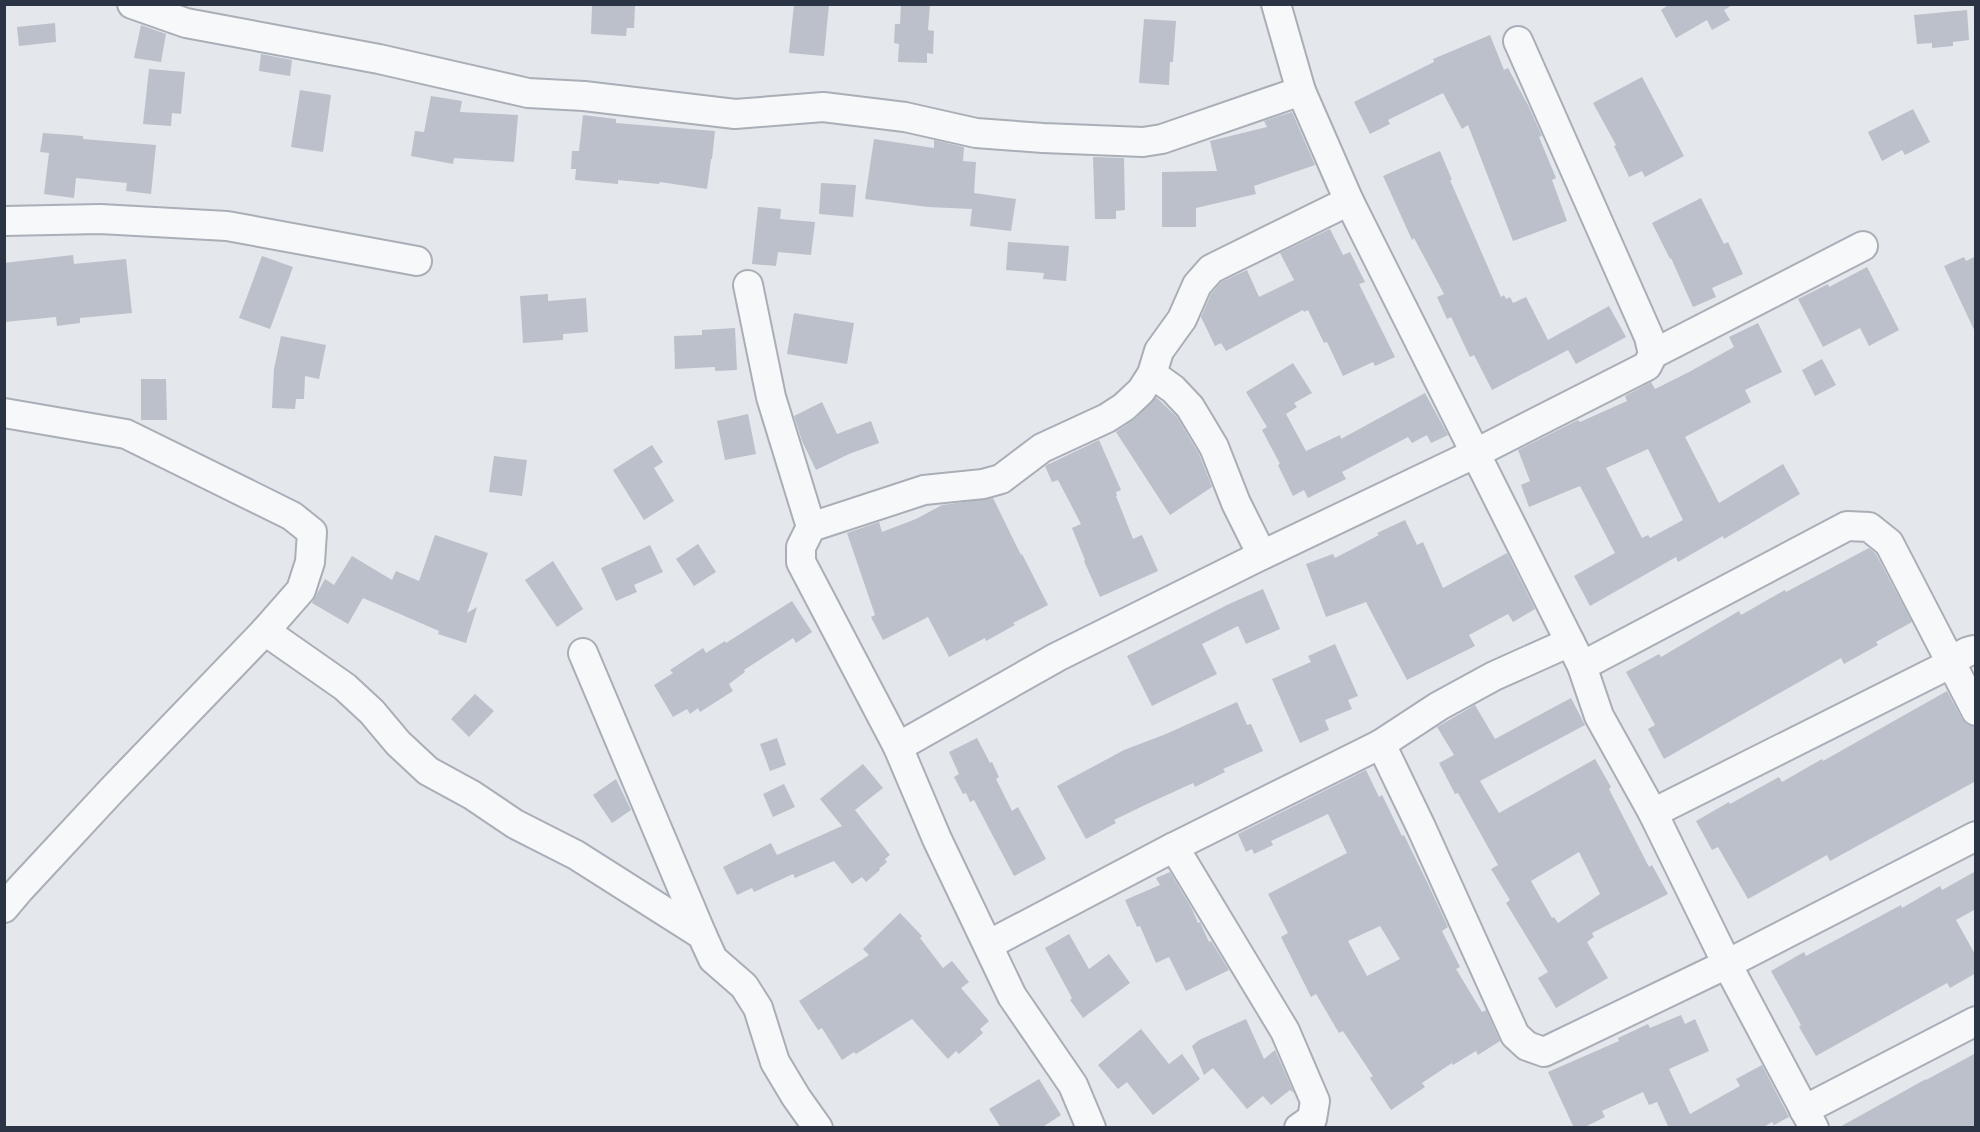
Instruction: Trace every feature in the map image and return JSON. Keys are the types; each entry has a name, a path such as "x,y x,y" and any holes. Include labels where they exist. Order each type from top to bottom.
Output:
{"street":[{"path":"132,4 186,23 380,59 528,93 584,96 735,114 822,107 905,117 976,133 1043,138 1143,142 1162,139 1301,91"},
{"path":"1276,4 1301,91 1349,201 1576,654 1599,716 1653,813 1727,964 1809,1119 1976,1021"},
{"path":"1518,41 1649,337 1653,354"},
{"path":"1091,1128 1073,1085 1012,996 937,839 898,747 801,562 801,547 812,527 924,490 983,484 1002,479 1042,448 1124,407 1141,391 1152,374 1159,351 1182,319 1197,285 1211,269 1349,201"},
{"path":"4,221 100,219 227,226 417,261"},
{"path":"898,747 1057,657 1262,555 1474,454 1647,366 1653,354 1863,246"},
{"path":"748,285 771,397 812,527"},
{"path":"1152,374 1173,388 1190,407 1214,447 1236,503 1262,555"},
{"path":"4,413 126,434 292,516 312,532 310,562 301,590 4,908"},
{"path":"988,945 1174,847 1381,744 1439,706 1494,676 1576,654 1847,526 1869,527 1889,543 1964,656 1976,711"},
{"path":"265,631 345,687 428,771 472,795 515,824 576,855 702,934"},
{"path":"583,653 713,959 744,986 758,1008 775,1062 818,1128"},
{"path":"1653,813 1964,656"},
{"path":"1381,744 1515,1035 1527,1046 1544,1052 1727,964 1976,836"},
{"path":"1174,847 1285,1031 1315,1101 1312,1119 1299,1128"}],"building":[{"path":"603,4 635,6 634,28 627,28 626,36 591,34 592,6 603,6"},
{"path":"794,4 829,4 824,56 789,53"},
{"path":"901,4 930,4 928,30 934,31 933,54 927,53 927,63 898,62 899,44 894,43 895,24 900,24"},
{"path":"1670,4 1734,4 1724,10 1730,20 1712,30 1707,20 1676,38 1661,10"},
{"path":"1967,10 1969,40 1953,42 1953,46 1932,48 1932,43 1917,44 1914,15"},
{"path":"1144,19 1176,21 1169,85 1139,83"},
{"path":"55,23 56,42 19,46 17,27"},
{"path":"141,25 166,34 161,62 134,58"},
{"path":"1490,35 1504,70 1508,68 1542,136 1539,137 1556,178 1552,180 1567,221 1513,241 1468,125 1462,129 1443,93 1388,120 1390,124 1370,134 1354,102 1434,62 1433,59"},
{"path":"261,54 292,60 290,76 259,71"},
{"path":"149,69 185,72 181,114 172,113 171,126 143,124"},
{"path":"1642,77 1684,156 1645,177 1642,171 1629,177 1614,146 1616,145 1593,103"},
{"path":"300,90 331,95 323,152 291,147"},
{"path":"431,96 462,101 460,112 518,115 514,162 454,158 453,164 411,156 415,131 424,132"},
{"path":"1913,109 1930,142 1905,155 1902,150 1882,161 1868,132"},
{"path":"1292,112 1315,165 1254,186 1256,194 1196,208 1196,227 1162,227 1162,172 1217,171 1210,141 1267,127 1264,121"},
{"path":"583,115 616,119 616,123 715,131 707,189 660,182 659,184 618,180 618,184 575,180 576,169 571,169 572,151 579,151"},
{"path":"43,133 156,145 151,194 126,191 127,183 76,178 74,198 44,194 49,153 40,152"},
{"path":"874,139 934,148 934,140 964,147 963,161 976,162 974,193 1016,199 1011,231 970,226 972,209 928,207 865,199"},
{"path":"1440,151 1452,180 1450,180 1501,297 1504,295 1506,299 1510,297 1513,303 1526,297 1548,340 1609,306 1626,337 1576,364 1568,350 1492,390 1474,355 1470,357 1451,317 1447,319 1437,297 1444,294 1414,238 1412,240 1383,176"},
{"path":"1093,157 1124,158 1125,210 1116,211 1116,219 1095,219"},
{"path":"821,183 856,185 853,217 819,214"},
{"path":"1701,198 1724,244 1728,242 1743,274 1712,288 1716,297 1693,307 1652,223"},
{"path":"758,207 781,209 780,219 815,222 811,255 778,252 776,266 752,264"},
{"path":"1330,229 1343,255 1350,252 1365,282 1359,284 1395,357 1375,366 1373,362 1343,376 1308,310 1304,312 1303,310 1226,351 1221,343 1215,346 1201,317 1211,294 1221,282 1247,270 1259,297 1294,280 1280,253"},
{"path":"1008,242 1069,246 1066,281 1043,279 1044,273 1006,270"},
{"path":"73,255 74,264 126,259 132,313 80,318 80,323 57,326 56,317 4,322 4,263"},
{"path":"262,256 293,267 270,329 239,318"},
{"path":"1976,256 1976,334 1944,266 1964,257 1966,261"},
{"path":"1867,267 1899,330 1869,346 1860,328 1823,347 1798,299 1828,284 1829,287"},
{"path":"548,294 548,301 586,298 588,332 563,334 563,340 523,343 520,296"},
{"path":"794,313 854,323 847,364 787,354"},
{"path":"1758,323 1782,372 1745,390 1751,402 1685,437 1719,503 1783,464 1800,494 1724,539 1723,536 1678,562 1676,557 1590,606 1574,576 1615,553 1580,486 1529,507 1521,485 1530,481 1518,450 1578,420 1580,422 1627,401 1625,396 1651,382 1655,389 1689,372 1734,347 1729,337","holes":["1648,449 1683,520 1650,538 1648,535 1642,538 1606,468"]},
{"path":"735,328 737,370 715,371 715,367 675,369 674,336 702,335 702,330"},
{"path":"281,336 326,345 319,379 305,376 304,399 296,399 295,409 272,408 274,369"},
{"path":"1822,359 1836,385 1815,396 1802,370"},
{"path":"1293,363 1312,393 1294,403 1297,407 1286,414 1306,451 1340,435 1341,439 1425,393 1448,435 1431,443 1427,435 1412,443 1408,437 1342,472 1346,479 1308,498 1304,490 1293,496 1278,465 1280,464 1262,430 1267,427 1246,392"},
{"path":"141,379 166,379 167,420 141,420"},
{"path":"1156,397 1177,417 1199,454 1212,487 1170,515 1116,432 1135,419"},
{"path":"822,402 837,434 871,421 879,443 816,470 802,441 794,416"},
{"path":"748,414 756,454 725,460 717,421"},
{"path":"1099,440 1121,490 1116,492 1116,496 1133,539 1142,535 1158,571 1100,597 1072,528 1081,524 1058,480 1052,482 1045,466"},
{"path":"652,445 663,462 654,468 674,501 644,520 613,470"},
{"path":"494,456 527,460 522,496 489,492"},
{"path":"993,498 1048,605 1013,623 1015,625 986,641 985,638 949,657 928,617 883,640 871,617 875,615 847,533 879,522 882,532 916,519 942,505"},
{"path":"1405,520 1417,545 1423,542 1443,588 1507,553 1535,609 1513,622 1508,614 1469,635 1475,646 1407,680 1366,602 1326,617 1306,564 1333,554 1335,558 1379,535 1377,533"},
{"path":"435,535 488,553 467,613 477,607 466,643 438,634 439,631 363,598 348,624 312,603 325,579 334,585 352,556 392,580 396,571 419,581"},
{"path":"698,544 716,572 694,586 676,559"},
{"path":"650,545 663,572 634,585 637,592 616,601 601,568"},
{"path":"1869,548 1876,554 1912,622 1876,642 1878,645 1844,664 1841,658 1664,759 1648,729 1655,725 1626,672 1659,654 1661,657 1739,611 1741,615"},
{"path":"553,561 583,609 557,627 525,580"},
{"path":"1263,589 1280,629 1246,644 1238,626 1202,644 1217,674 1152,706 1127,656"},
{"path":"792,601 812,632 796,643 793,638 744,670 745,672 729,684 733,691 700,712 698,708 690,714 687,709 673,717 654,685 673,673 670,670 703,648 706,653 725,641 726,643"},
{"path":"1335,644 1358,696 1348,700 1352,709 1325,720 1329,730 1300,743 1272,679 1311,662 1308,656"},
{"path":"1947,691 1962,719 1968,725 1976,727 1976,781 1830,861 1827,855 1748,899 1718,847 1712,850 1696,821 1779,777 1782,782 1822,759 1823,761"},
{"path":"475,694 494,711 469,737 451,719"},
{"path":"1571,698 1585,725 1480,781 1499,813 1595,759 1649,867 1652,865 1668,894 1592,933 1594,937 1587,942 1608,978 1556,1008 1538,978 1548,972 1506,903 1510,900 1491,869 1498,865 1439,763 1454,755 1437,727 1475,705 1495,739","holes":["1579,852 1600,894 1558,923 1554,917 1552,918 1531,881"]},
{"path":"1237,702 1247,725 1251,724 1263,751 1223,769 1225,772 1195,787 1193,783 1114,820 1116,823 1086,839 1057,786 1124,750"},
{"path":"777,738 786,765 770,771 760,744"},
{"path":"977,738 990,763 992,762 999,777 996,779 1012,811 1018,807 1046,859 1014,876 974,800 970,802 966,793 963,794 954,777 959,774 949,752"},
{"path":"863,764 883,788 855,810 890,855 885,859 887,862 880,870 866,882 862,877 852,884 834,861 795,878 793,874 754,892 752,888 737,895 723,867 771,843 777,855 842,826 820,799"},
{"path":"1366,770 1379,797 1382,795 1402,836 1404,835 1448,927 1442,931 1460,967 1456,969 1482,1012 1486,1010 1500,1041 1478,1055 1476,1051 1453,1065 1452,1063 1422,1083 1425,1087 1391,1110 1370,1078 1373,1076 1343,1031 1339,1033 1316,994 1311,997 1281,937 1288,933 1268,894 1347,853 1328,814 1271,841 1273,845 1254,854 1252,849 1246,852 1238,834","holes":["1380,926 1400,959 1367,976 1348,941"]},
{"path":"616,779 631,810 612,823 593,795"},
{"path":"784,784 795,807 773,817 763,794"},
{"path":"1976,871 1976,909 1956,920 1976,956 1976,973 1950,988 1947,983 1816,1056 1771,971 1804,952 1806,956 1901,905 1902,908 1940,886 1942,890"},
{"path":"1170,872 1198,923 1200,922 1209,942 1211,941 1229,970 1186,991 1169,957 1156,963 1140,926 1137,927 1125,900 1160,885 1156,878"},
{"path":"900,913 922,936 920,938 943,968 952,961 969,982 961,988 989,1021 980,1029 983,1033 959,1054 956,1051 948,1059 912,1019 856,1054 854,1052 842,1060 822,1028 818,1030 799,1001 869,955 863,949"},
{"path":"1069,934 1089,969 1109,954 1130,983 1083,1018 1070,1000 1072,998 1045,948"},
{"path":"1681,1015 1685,1024 1695,1019 1709,1051 1669,1069 1690,1114 1740,1086 1736,1079 1762,1065 1789,1117 1762,1128 1665,1128 1668,1126 1657,1102 1649,1105 1643,1092 1602,1111 1605,1117 1583,1128 1574,1128 1548,1072 1619,1041 1618,1038 1648,1024 1650,1028"},
{"path":"1246,1019 1264,1059 1275,1050 1294,1093 1290,1090 1271,1105 1263,1096 1247,1109 1213,1068 1204,1075 1192,1046 1199,1040"},
{"path":"1141,1029 1169,1064 1182,1054 1200,1079 1153,1115 1127,1082 1118,1089 1098,1065"},
{"path":"1976,1053 1976,1128 1838,1128 1926,1079"},
{"path":"1039,1079 1061,1115 1041,1128 1001,1128 989,1109"}]}
